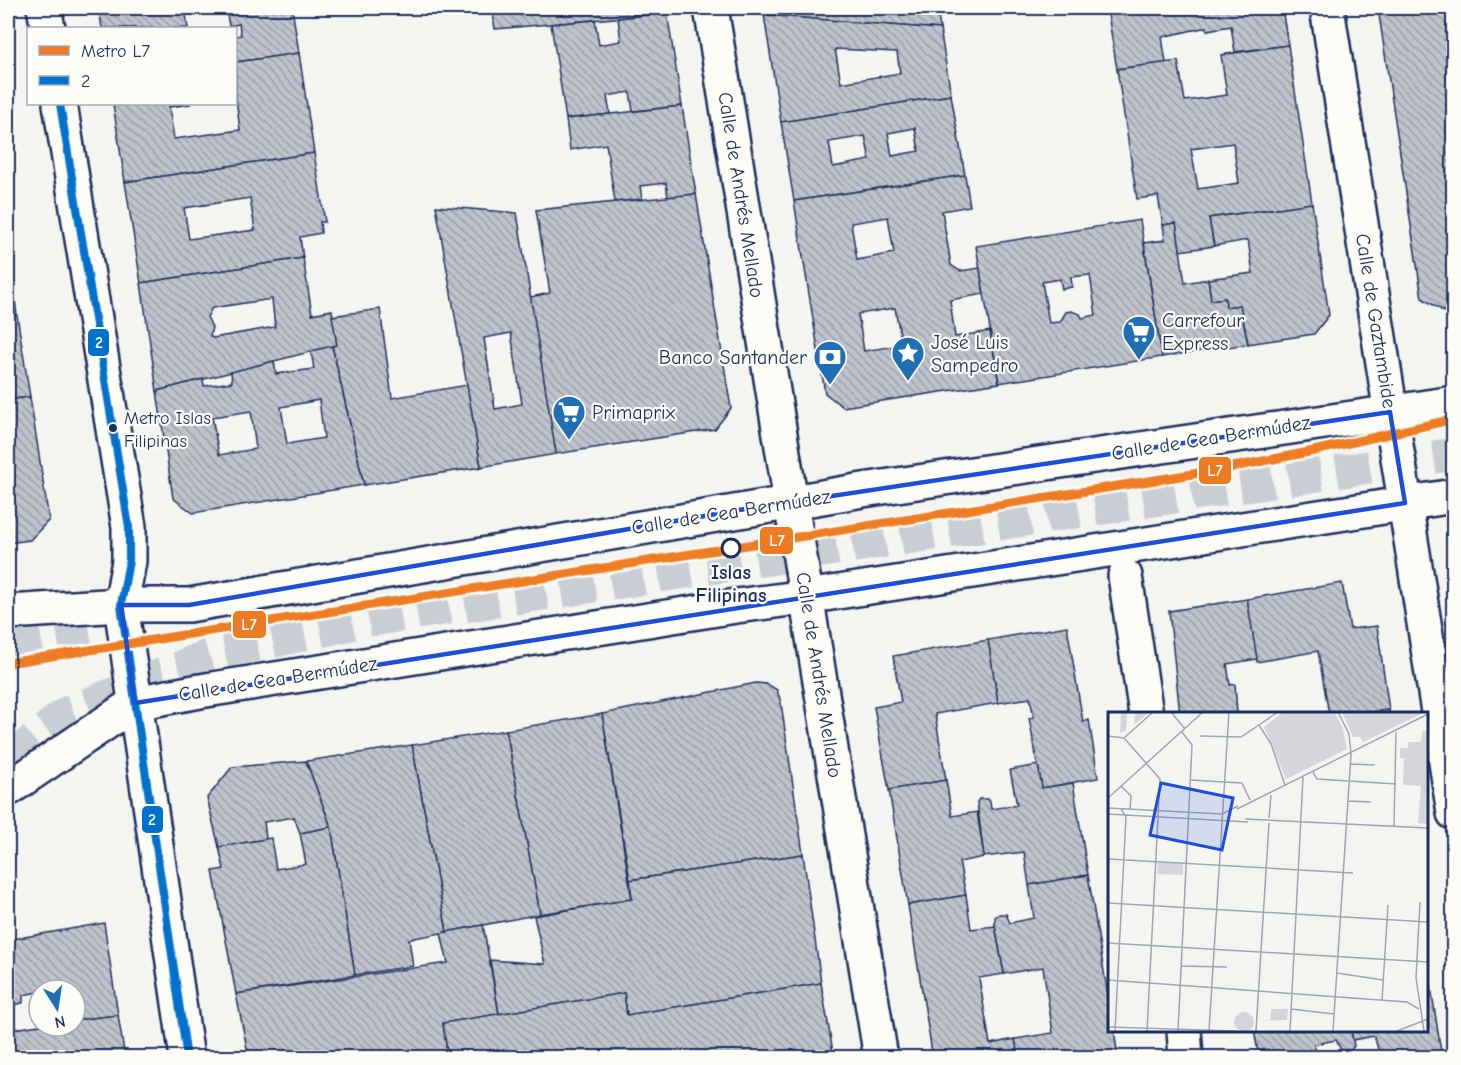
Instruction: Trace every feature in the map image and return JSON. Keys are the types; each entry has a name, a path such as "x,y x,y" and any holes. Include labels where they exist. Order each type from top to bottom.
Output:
{"street":[{"path":"45,8 48,27"},
{"name":"Calle de Andrés Mellado","path":"711,8 881,1058"},
{"name":"Calle de Gaztambide","path":"1327,8 1454,813"},
{"path":"60,105 129,527 129,561 121,606 187,1058"},
{"name":"Calle de Cea Bermúdez","path":"8,612 189,605 791,502 1454,403"},
{"name":"Calle de Cea Bermúdez","path":"135,703 736,606 1454,496"},
{"path":"1125,576 1146,712"},
{"path":"8,789 135,703"},
{"path":"1184,1032 1186,1058"}],"highlighted area":[{"path":"1390,412 1405,503 135,703 121,605 189,605 739,510"}],"building":[{"path":"99,8 185,8 188,27 102,27"},
{"path":"237,8 292,8 299,53 237,62 237,36 241,35 239,24 229,26 227,15 238,13"},
{"path":"492,8 666,8 667,13 495,29"},
{"path":"763,8 937,8 940,29 764,15"},
{"path":"1107,8 1282,8 1288,45 1235,52 1231,26 1207,30 1207,27 1162,37 1166,63 1117,69"},
{"path":"1378,8 1454,8 1454,132 1452,133 1454,144 1454,312 1446,313 1422,298"},
{"path":"667,13 682,106 633,111 630,92 607,96 610,114 566,119 551,24 595,20 599,45 621,41 618,18"},
{"path":"764,15 940,29 951,95 781,122","holes":["835,49 897,52 900,73 841,83"]},
{"path":"1288,45 1312,203 1209,218 1214,246 1180,251 1176,223 1163,225 1158,196 1137,199 1117,69 1178,61 1185,101 1227,95 1221,55","holes":["1233,143 1239,183 1198,189 1191,149"]},
{"path":"299,53 314,153 125,182 113,105 184,105 169,107 174,139 240,130 237,105 237,62"},
{"path":"951,95 965,175 794,201 781,122","holes":["915,128 919,151 892,156 888,133","865,136 870,160 833,167 829,142"]},
{"path":"682,106 696,194 668,197 666,183 640,186 642,199 615,202 606,144 570,150 566,119"},
{"path":"314,153 325,222 320,222 321,233 300,237 303,258 141,283 125,182","holes":["250,198 255,230 189,239 184,208"]},
{"path":"965,175 970,206 942,211 951,265 960,271 980,268 984,294 950,300 955,337 990,331 999,383 843,407 825,393 794,201","holes":["888,217 894,253 857,260 851,223","895,308 902,345 864,351 858,314"]},
{"path":"696,194 731,408 715,429 556,454 530,297 550,293 536,210"},
{"path":"1312,203 1329,315 1314,334 1248,344 1240,305 1226,307 1225,298 1211,300 1208,279 1253,273 1248,240 1214,246 1209,218"},
{"path":"436,206 517,213 556,454 481,467","holes":["511,333 522,404 495,409 484,338"]},
{"path":"1140,220 1162,357 999,383 976,246","holes":["1090,275 1096,315 1082,318 1080,314 1071,311 1066,312 1060,322 1049,323 1042,282 1060,279 1062,289 1072,287 1071,277"]},
{"path":"1176,223 1185,283 1208,279 1211,300 1225,298 1226,307 1240,305 1248,344 1162,357 1144,243 1165,240 1163,225"},
{"path":"8,254 17,315 8,316"},
{"path":"303,258 312,314 332,310 337,345 157,391 141,283","holes":["272,299 275,327 213,338 210,336 212,327 207,317 212,308"]},
{"path":"380,309 392,398 467,385 481,467 364,485 332,346 337,345 332,316"},
{"path":"17,315 30,397 8,400 8,316"},
{"path":"332,346 364,485 193,513 173,498 157,391 203,379 204,386 232,382 231,372 274,361 276,374 314,369 311,351","holes":["319,400 324,438 287,444 281,407","251,411 256,449 219,455 212,417"]},
{"path":"30,397 49,520 30,540 8,543 8,400"},
{"path":"1342,583 1350,629 1377,626 1389,710 1329,712 1318,651 1257,662 1247,599"},
{"path":"1247,599 1257,659 1227,664 1230,685 1235,684 1237,712 1180,712 1169,611"},
{"path":"1067,626 1083,722 1089,720 1098,778 1042,788 1029,718 1034,717 1030,698 998,703 988,640"},
{"path":"988,640 998,703 935,714 946,780 889,790 874,707 901,702 893,656"},
{"path":"756,683 767,684 777,690 781,703 803,854 630,880 602,714"},
{"path":"602,714 632,899 540,914 506,730"},
{"path":"506,730 540,914 447,932 412,745"},
{"path":"412,745 447,932 409,939 413,966 355,975 331,827 306,761"},
{"path":"306,761 331,827 300,833 294,817 264,822 266,839 219,847 207,798 232,767"},
{"path":"1038,765 1042,788 1073,783 1088,875 1029,885 1024,852 984,857 977,802 979,799 988,799 991,809 1017,805 1010,770"},
{"path":"946,780 952,816 977,812 984,857 959,862 966,895 908,905 889,790"},
{"path":"331,827 355,975 236,994 213,871 224,869 219,847 271,838 276,869 306,864 300,833"},
{"path":"803,854 821,983 627,1015 624,993 499,1014 490,960 545,964 534,916 632,899 630,880"},
{"path":"1088,875 1108,996 1108,1032 1114,1032 1118,1058 1018,1058 1015,1039 1053,1033 1043,967 1004,974 995,926 995,917 999,914 1006,914 1010,923 1034,918 1029,885"},
{"path":"966,895 971,929 995,926 1004,974 979,978 990,1044 1015,1039 1018,1058 933,1058 908,905"},
{"path":"104,923 118,1015 87,1019 87,978 27,978 27,994 23,995 23,1003 8,1006 8,940"},
{"path":"483,925 499,1014 443,1023 448,1058 249,1058 236,994 448,963 441,933"},
{"path":"1428,967 1441,1052 1405,1058 1381,1058 1374,1036 1352,1040 1351,1032 1428,1032"},
{"path":"821,983 834,1058 448,1058 443,1023 624,993 627,1015"},
{"path":"118,1015 125,1058 8,1058 8,1030 27,1027 27,1038 87,1038 87,1019"},
{"path":"1254,1032 1351,1032 1354,1046 1351,1050 1341,1050 1336,1040 1314,1044 1317,1058 1259,1058"},
{"path":"1441,1052 1442,1058 1405,1058 1414,1056"}],"tunnel":[{"path":"8,760 66,713 210,655 365,621 1454,454"},
{"path":"8,640 150,616"}],"metro line":[{"name":"L7","path":"8,663 1218,470 1454,419"}],"transit line":[{"name":"2","path":"60,105 129,527 129,561 121,605 187,1058"}],"place":[{"name":"Carrefour Express","path":"1139,361"},
{"name":"José Luis Sampedro","path":"908,382"},
{"name":"Banco Santander","path":"830,386"},
{"name":"Metro Islas Filipinas","path":"113,428"},
{"name":"Primaprix","path":"569,441"},
{"name":"Islas Filipinas","path":"731,548"}]}
